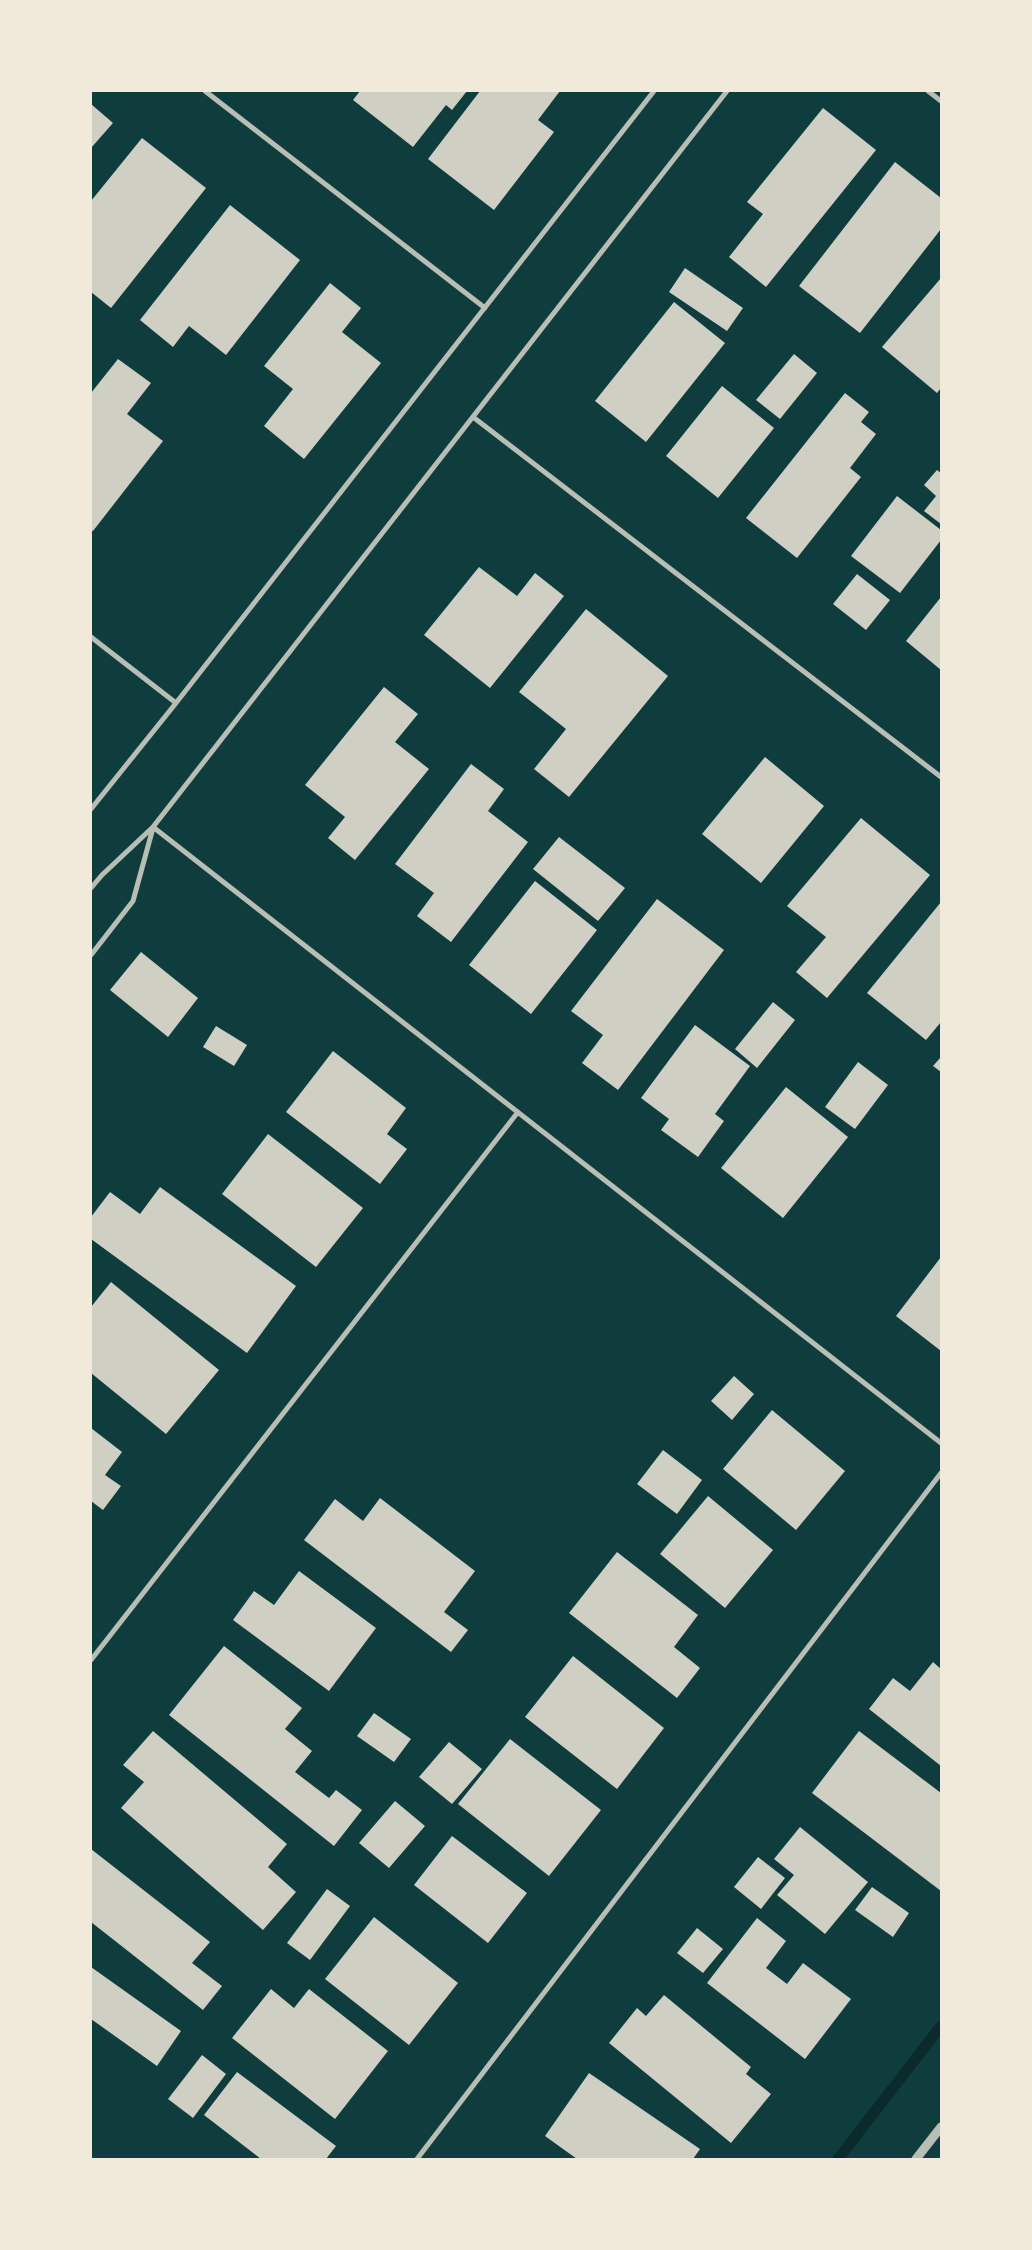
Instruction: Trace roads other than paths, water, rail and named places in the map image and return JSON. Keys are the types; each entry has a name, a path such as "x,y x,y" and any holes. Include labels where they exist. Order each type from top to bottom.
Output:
{"street":[{"path":"205,91 485,308"},
{"path":"91,809 654,91"},
{"path":"91,888 102,875 154,827 727,91"},
{"path":"928,91 941,101"},
{"path":"473,417 941,777"},
{"path":"91,637 176,703"},
{"path":"91,955 133,901 154,827"},
{"path":"154,827 941,1443"},
{"path":"91,1660 518,1112"},
{"path":"417,2159 941,1473"},
{"path":"916,2159 941,2127"}],"waterway":[{"path":"838,2159 941,2026"}]}
